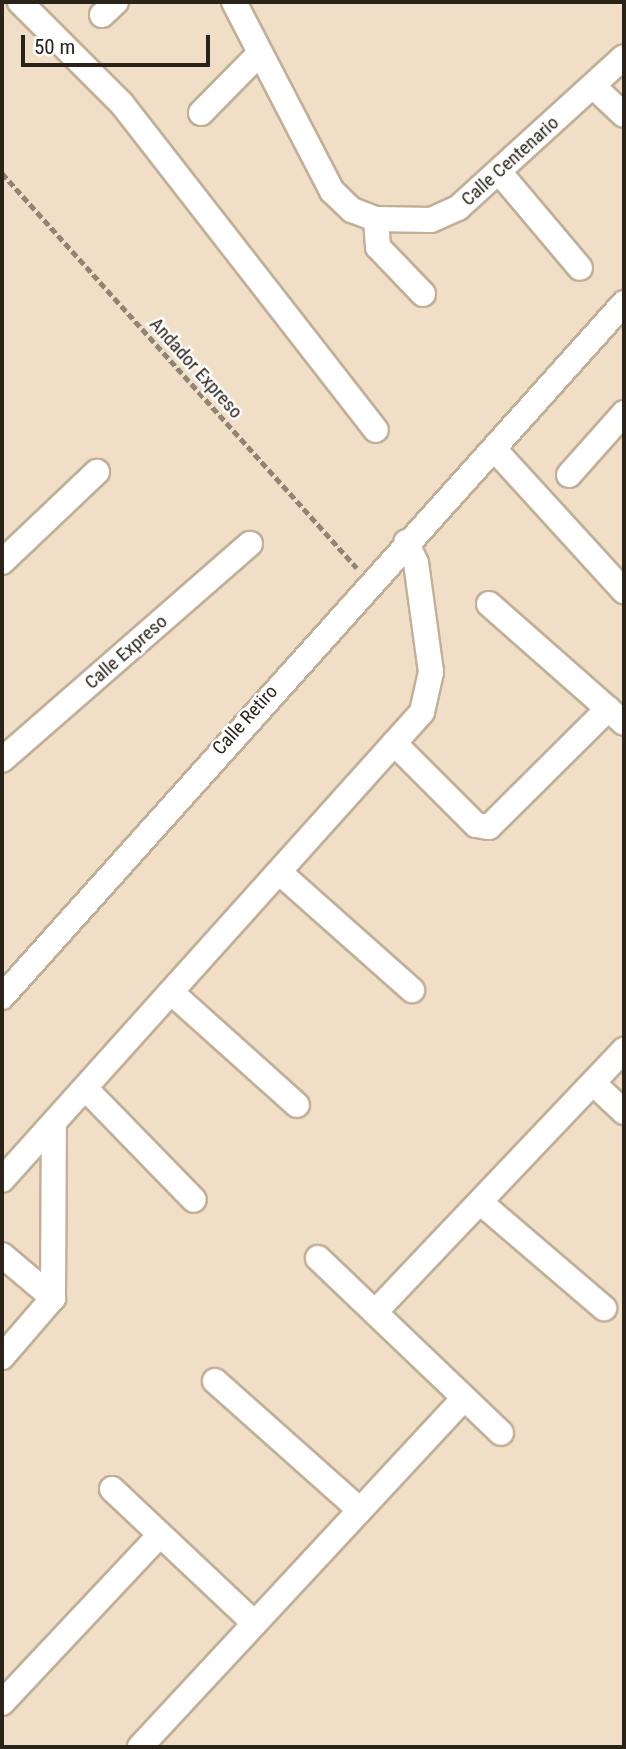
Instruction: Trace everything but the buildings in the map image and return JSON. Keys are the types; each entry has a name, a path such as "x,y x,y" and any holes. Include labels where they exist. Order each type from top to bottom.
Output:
{"street":[{"path":"20,2 122,104 376,430"},
{"name":"Calle Centenario","path":"240,4 261,53 332,191 352,210 376,219 431,220 458,208 500,173 624,57"},
{"path":"201,113 261,53"},
{"path":"593,86 624,115"},
{"path":"500,173 580,268"},
{"path":"376,219 377,247 423,294"},
{"name":"Calle Retiro","path":"2,997 406,542 496,451 624,303"},
{"path":"569,475 624,413"},
{"path":"496,451 624,591"},
{"path":"2,562 97,471"},
{"path":"2,1180 88,1090 171,992 394,743 431,692 416,563 406,542"},
{"name":"Calle Expreso","path":"2,760 250,544"},
{"path":"394,743 476,825 489,827 616,716 489,604"},
{"path":"279,872 412,990"},
{"path":"171,992 297,1105"},
{"path":"377,1310 624,1050"},
{"path":"594,1084 624,1112"},
{"path":"88,1090 194,1200"},
{"path":"2,1357 53,1298 54,1124"},
{"path":"481,1203 604,1308"},
{"path":"2,1255 53,1298"},
{"path":"318,1258 377,1310 463,1399 501,1433"},
{"path":"215,1381 360,1510"},
{"path":"140,1747 463,1399"},
{"path":"112,1489 254,1623"},
{"path":"2,1703 160,1535"}],"path":[{"name":"Andador Expreso","path":"2,173 370,582"}]}
